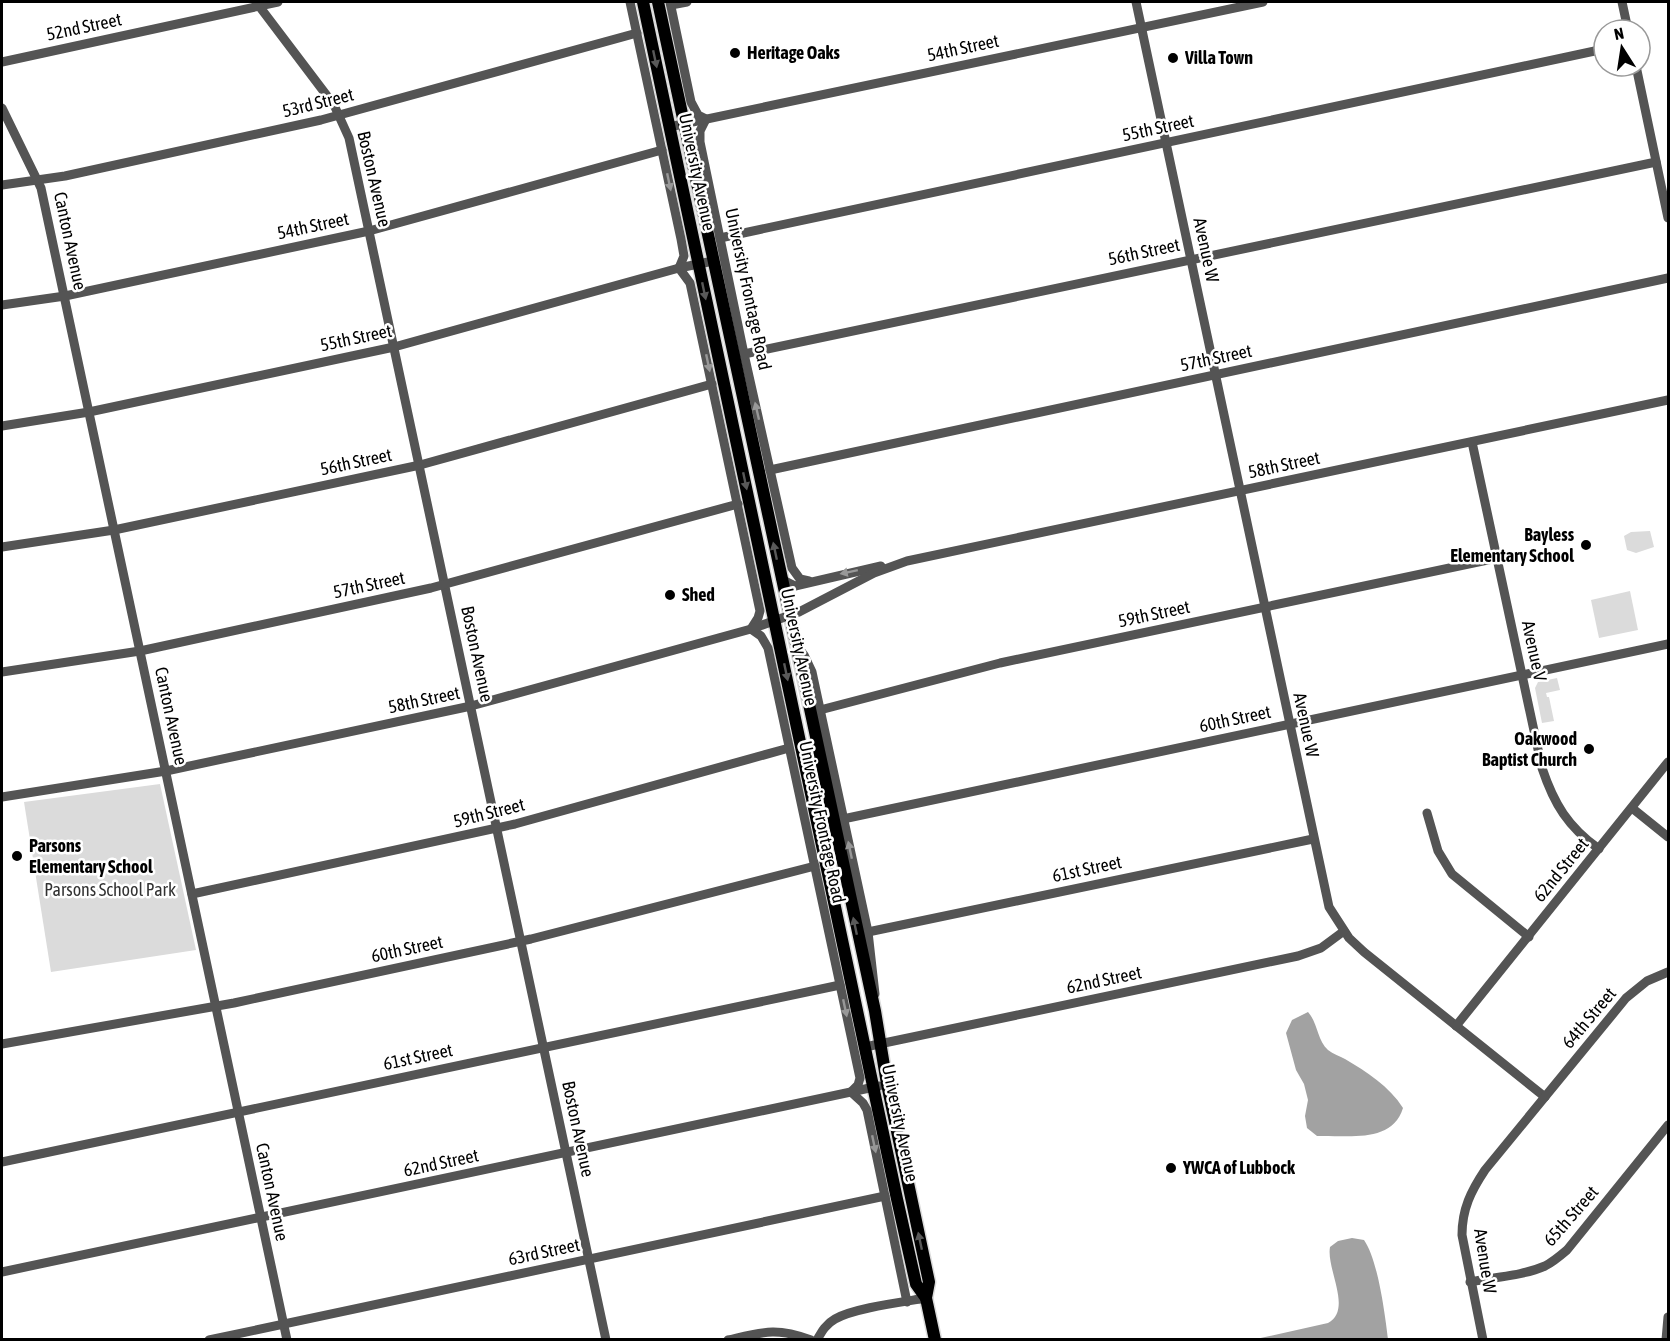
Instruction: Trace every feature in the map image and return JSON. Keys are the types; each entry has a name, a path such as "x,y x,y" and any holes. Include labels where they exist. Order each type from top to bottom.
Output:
{"main road":[{"name":"University Avenue","path":"643,2 916,1284 926,1298"},
{"name":"University Avenue","path":"658,2 875,1011 887,1084 929,1282 926,1298 935,1340"}],"street":[{"name":"52nd Street","path":"2,62 258,4 278,2"},
{"path":"630,2 684,256 679,268 690,284 760,611 751,629"},
{"path":"687,2 671,3 691,102 698,115 706,119"},
{"name":"Avenue W","path":"1137,2 1329,907 1344,931 1364,952 1545,1097 1472,1189 1462,1219 1462,1235 1470,1282 1483,1340"},
{"name":"54th Street","path":"669,127 1263,2"},
{"path":"1622,2 1625,18"},
{"name":"Boston Avenue","path":"258,4 324,90 340,115 349,138 606,1340"},
{"name":"53rd Street","path":"2,185 39,180 340,115 637,33"},
{"name":"55th Street","path":"720,238 1592,52"},
{"path":"1638,78 1668,218"},
{"name":"Canton Avenue","path":"2,108 39,180 287,1340"},
{"name":"University Frontage Road","path":"706,119 700,131 700,142 744,354 792,568 800,579 809,581"},
{"name":"54th Street","path":"2,305 64,296 369,231 662,150"},
{"name":"56th Street","path":"744,354 1656,162"},
{"name":"55th Street","path":"2,426 89,412 394,347 679,268 713,261"},
{"name":"57th Street","path":"770,470 1668,278"},
{"name":"56th Street","path":"2,547 114,530 420,465 712,384"},
{"name":"58th Street","path":"781,579 795,586 809,581 1668,400"},
{"name":"Avenue V","path":"1472,442 1542,768 1551,794 1563,815 1599,849"},
{"name":"57th Street","path":"2,672 140,651 445,585 738,504"},
{"name":"59th Street","path":"820,710 1000,663 1497,558"},
{"name":"58th Street","path":"2,797 166,771 471,706 751,629 789,615 874,573 907,561"},
{"name":"University Frontage Road","path":"751,629 761,636 768,648 860,1078 858,1085 851,1092"},
{"name":"University Frontage Road","path":"795,643 810,664 868,932 875,979 875,1011"},
{"name":"60th Street","path":"843,819 1668,644"},
{"name":"59th Street","path":"192,894 497,828 789,747"},
{"name":"62nd Street","path":"1456,1026 1668,762"},
{"path":"1632,808 1668,837"},
{"path":"1427,813 1438,851 1452,874 1529,937"},
{"name":"61st Street","path":"868,932 1313,839"},
{"name":"60th Street","path":"2,1044 216,1006 521,941 814,866"},
{"name":"62nd Street","path":"865,1047 1298,956 1321,948 1344,931"},
{"name":"64th Street","path":"1545,1097 1626,998 1647,981 1668,972"},
{"name":"61st Street","path":"2,1162 840,985"},
{"name":"62nd Street","path":"2,1272 887,1084"},
{"path":"851,1092 867,1110 907,1302"},
{"name":"65th Street","path":"1470,1282 1544,1267 1556,1260 1568,1250 1668,1125"},
{"name":"63rd Street","path":"209,1340 885,1196"},
{"path":"817,1340 826,1326 836,1318 926,1298"},
{"path":"1666,1340 1668,1317"},
{"path":"728,1340 784,1331 811,1340"}],"green space":[{"path":"1650,531 1654,547 1636,553 1627,550 1624,536 1631,532"},
{"path":"1630,591 1638,630 1599,638 1591,600"},
{"path":"1557,678 1560,690 1546,693 1554,721 1542,723 1535,688 1538,682"},
{"name":"Parsons School Park","path":"160,784 196,950 51,972 24,802"}],"shaded area":[{"path":"1308,1012 1324,1046 1377,1080 1403,1108 1389,1127 1379,1132 1354,1136 1317,1136 1307,1128 1305,1116 1308,1100 1304,1084 1296,1070 1286,1033 1292,1020"},
{"path":"1352,1238 1364,1240 1373,1260 1388,1339 1256,1339 1328,1323 1335,1317 1339,1299 1330,1247 1338,1241"}],"place":[{"name":"Heritage Oaks","path":"735,53"},
{"name":"Villa Town","path":"1173,58"},
{"name":"Bayless Elementary School","path":"1586,545"},
{"name":"Shed","path":"670,595"},
{"name":"Oakwood Baptist Church","path":"1589,749"},
{"name":"Parsons Elementary School","path":"17,856"},
{"name":"YWCA of Lubbock","path":"1171,1168"}]}
